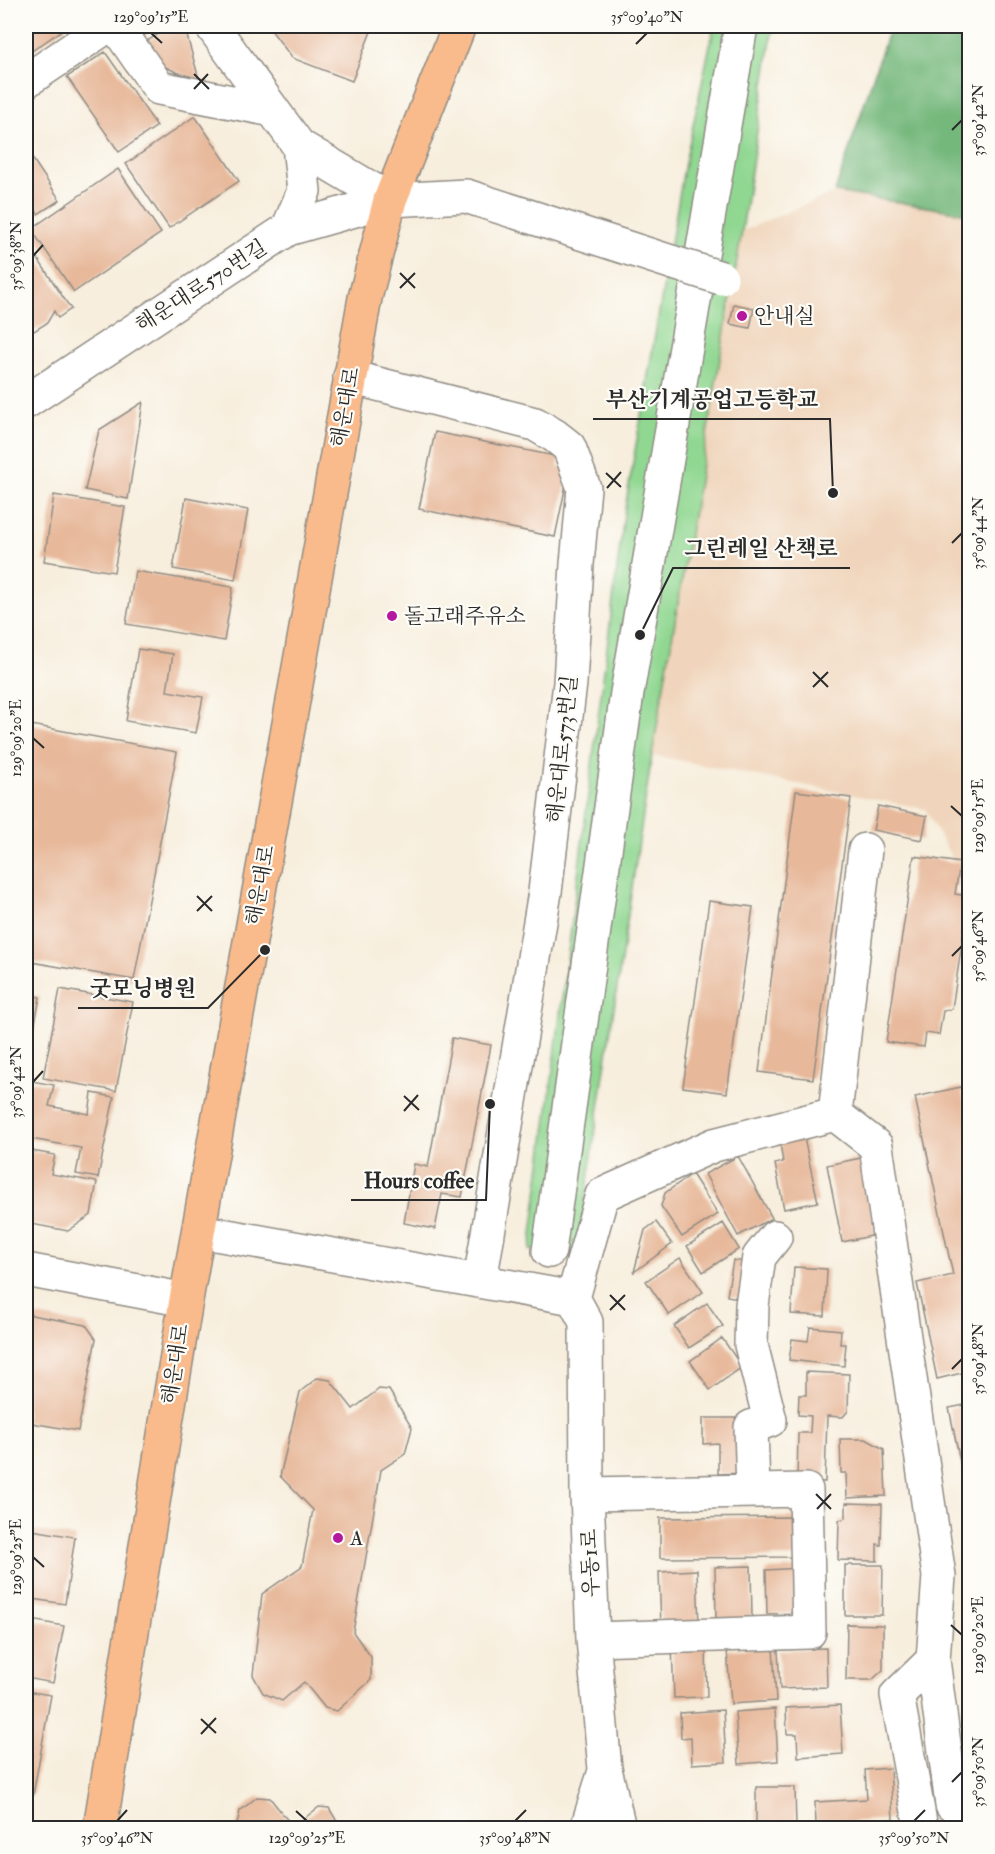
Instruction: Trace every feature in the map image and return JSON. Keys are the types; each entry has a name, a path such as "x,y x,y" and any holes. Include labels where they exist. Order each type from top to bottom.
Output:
{"main road":[{"name":"해운대로","path":"100,1828 186,1300 364,298 390,200 459,26"}],"street":[{"path":"26,81 107,26"},
{"path":"116,26 159,88 273,110"},
{"path":"212,26 299,146 390,200"},
{"path":"549,1251 627,693 741,26"},
{"path":"288,229 304,191 299,146"},
{"name":"해운대로570번길","path":"26,402 288,229 390,200 466,196 721,278"},
{"name":"해운대로573번길","path":"350,377 535,424 568,447 585,488 577,564 570,683 545,892 480,1281"},
{"path":"835,1114 865,850"},
{"path":"199,1231 573,1298 602,1195 714,1145 835,1114"},
{"path":"835,1114 876,1146 939,1576 933,1660 952,1805"},
{"path":"753,1491 751,1427 770,1420 751,1346 752,1305 759,1257 775,1237"},
{"path":"26,1270 186,1300"},
{"name":"우동1로","path":"573,1298 586,1322 587,1494 593,1639 605,1769 619,1828"},
{"path":"587,1494 806,1490 809,1632 593,1639"},
{"path":"921,1828 897,1695 933,1660"},
{"path":"587,1828 605,1769"}],"shaded area":[{"path":"835,192 969,214 969,890 925,809 652,755 742,231"}],"green space":[{"path":"714,26 773,26 742,231 652,755 577,1254 530,1250 624,514 684,168"},
{"path":"890,26 969,26 969,214 835,192"}],"building":[{"path":"26,26 68,26 26,55"},
{"path":"135,26 162,26 140,37"},
{"path":"166,26 182,26 199,79 176,72 149,59 142,44 167,29"},
{"path":"268,26 373,26 352,81 292,58"},
{"path":"105,52 157,126 119,152 67,77"},
{"path":"195,116 239,181 169,228 126,164"},
{"path":"26,149 60,200 38,214 26,195"},
{"path":"118,169 161,233 74,292 31,229"},
{"path":"26,241 71,309 58,318 54,311 47,323 26,336"},
{"name":"안내실","path":"734,304 754,308 750,328 730,324"},
{"path":"143,402 128,499 85,490 99,430"},
{"path":"435,432 560,457 558,467 569,470 555,537 419,509"},
{"path":"54,495 125,507 114,572 44,561"},
{"path":"186,498 248,510 235,580 173,569"},
{"path":"135,571 233,587 224,641 126,624"},
{"path":"138,649 173,654 167,691 203,697 196,733 126,721"},
{"path":"26,724 177,752 134,980 26,961"},
{"path":"796,791 851,798 813,1079 759,1072"},
{"path":"878,806 927,816 922,840 873,830"},
{"path":"914,856 960,863 955,894 969,896 952,1009 943,1011 939,1035 926,1033 924,1047 886,1042"},
{"path":"709,901 753,907 727,1093 683,1087"},
{"path":"60,989 133,1002 116,1091 43,1078"},
{"path":"26,994 40,997 29,1055 26,1054"},
{"path":"452,1038 491,1045 462,1197 442,1194 435,1229 404,1223 414,1164 428,1167"},
{"path":"26,1080 54,1085 49,1106 89,1114 92,1093 114,1097 98,1178 76,1174 81,1148 26,1138"},
{"path":"961,1087 970,1126 970,1371 937,1379 917,1283 953,1275 915,1097"},
{"path":"804,1138 818,1202 784,1209 775,1164 783,1162 780,1143"},
{"path":"26,1150 55,1155 51,1174 97,1182 91,1215 68,1231 26,1223"},
{"path":"738,1156 772,1218 738,1236 705,1174"},
{"path":"861,1158 876,1235 842,1242 827,1165"},
{"path":"692,1174 718,1214 682,1237 661,1206 665,1193"},
{"path":"656,1222 672,1244 634,1272 645,1230"},
{"path":"723,1223 739,1249 703,1272 687,1246"},
{"path":"680,1258 703,1292 669,1315 646,1281"},
{"path":"733,1260 755,1264 749,1300 727,1296"},
{"path":"794,1267 827,1269 825,1316 791,1314"},
{"path":"707,1303 723,1326 689,1348 674,1326"},
{"path":"26,1314 86,1325 96,1339 78,1431 26,1422"},
{"path":"810,1327 841,1330 840,1344 846,1344 844,1366 789,1360 792,1339 808,1341"},
{"path":"722,1338 742,1367 710,1390 690,1361"},
{"path":"806,1372 849,1374 848,1411 843,1417 827,1416 825,1482 797,1481 798,1433 810,1433 811,1416 798,1415 799,1395 806,1395"},
{"name":"A","path":"317,1378 330,1380 353,1409 379,1389 389,1390 412,1428 405,1454 381,1470 353,1632 371,1657 371,1680 337,1711 325,1708 304,1682 282,1701 263,1693 253,1675 262,1594 302,1566 313,1510 280,1476 300,1392"},
{"path":"970,1404 970,1537 968,1537 962,1502 968,1500 949,1408"},
{"path":"703,1418 743,1418 744,1473 718,1474 718,1443 703,1444"},
{"path":"840,1439 866,1439 884,1449 886,1496 847,1498 846,1473 841,1473"},
{"path":"846,1503 882,1504 881,1545 877,1544 877,1561 838,1560 839,1520 846,1518"},
{"path":"802,1517 802,1557 660,1558 660,1518"},
{"path":"26,1529 75,1537 65,1604 26,1598"},
{"path":"845,1565 883,1565 882,1615 845,1615"},
{"path":"751,1566 752,1619 716,1620 715,1567"},
{"path":"801,1568 803,1613 767,1614 766,1570"},
{"path":"697,1570 699,1626 661,1627 659,1572"},
{"path":"26,1619 64,1626 53,1683 26,1678"},
{"path":"847,1624 883,1625 883,1670 872,1680 846,1680"},
{"path":"706,1644 707,1697 674,1698 672,1645"},
{"path":"773,1647 776,1701 731,1704 727,1650"},
{"path":"826,1648 827,1687 780,1689 778,1650"},
{"path":"26,1691 51,1695 33,1795 26,1794"},
{"path":"840,1705 843,1754 798,1757 797,1734 787,1734 786,1708"},
{"path":"775,1709 778,1761 739,1764 735,1712"},
{"path":"723,1710 726,1762 692,1764 691,1737 681,1738 680,1713"},
{"path":"890,1768 893,1819 816,1824 815,1802 867,1799 865,1770"},
{"path":"756,1787 795,1787 796,1828 756,1828"},
{"path":"257,1797 270,1798 293,1827 319,1807 329,1808 341,1828 236,1828 240,1811"},
{"path":"26,1805 31,1806 27,1828 26,1828"}],"place":[{"name":"안내실","path":"742,316"},
{"name":"부산기계공업고등학교","path":"833,493"},
{"name":"돌고래주유소","path":"392,616"},
{"name":"그린레일 산책로","path":"640,635"},
{"name":"굿모닝병원","path":"265,950"},
{"name":"Hours coffee","path":"490,1104"},
{"name":"A","path":"338,1538"}]}
